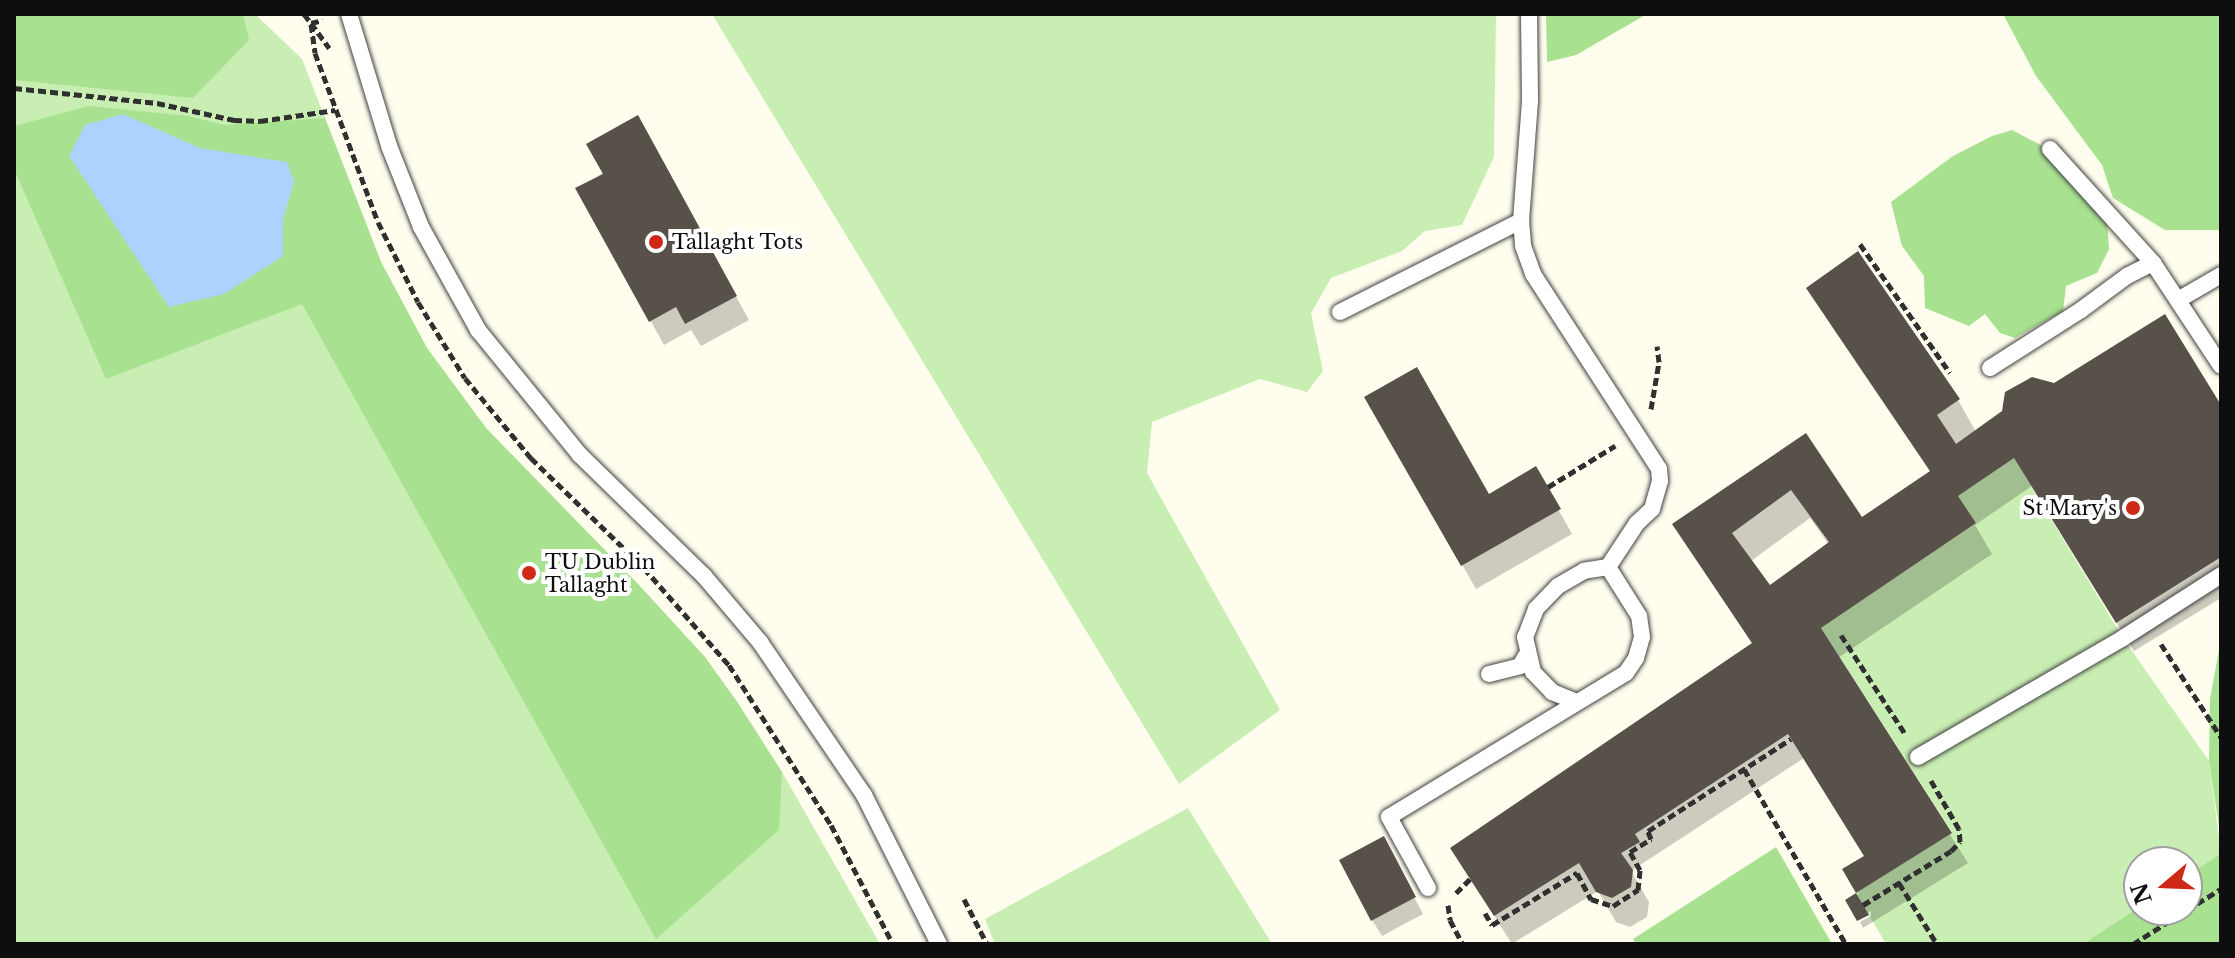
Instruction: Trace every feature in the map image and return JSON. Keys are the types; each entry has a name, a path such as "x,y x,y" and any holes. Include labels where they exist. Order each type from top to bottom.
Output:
{"lane":[{"path":"349,14 389,146 421,227 478,330 580,455 704,576 760,642 864,795 939,944"},
{"path":"1529,14 1530,101 1521,221 1523,246 1533,274 1659,469 1659,491 1652,509 1637,523 1608,567 1584,571 1558,586 1536,609 1525,637 1533,672 1552,692 1577,702"},
{"path":"2050,149 2153,263 2221,366"},
{"path":"1340,312 1521,221"},
{"path":"1990,368 2081,310 2127,276 2153,263"},
{"path":"2178,300 2221,275"},
{"path":"1428,888 1389,817 1626,673 1636,658 1642,637 1639,616 1608,567"},
{"path":"1918,757 2147,623 2221,575"},
{"path":"1489,674 1520,666 1528,652"}],"path":[{"path":"304,14 311,23 315,53"},
{"path":"311,23 323,20"},
{"path":"14,88 157,103 234,120 260,121 335,110"},
{"path":"1860,244 1950,373"},
{"path":"1650,412 1656,386 1657,346"},
{"path":"1548,487 1623,441"},
{"path":"2147,623 2221,737"},
{"path":"1485,913 1492,925 1577,873 1591,899 1613,906 1638,890 1640,870 1630,852 1651,839 1648,831 1791,739"},
{"path":"1744,769 1846,944"},
{"path":"1463,944 1450,920 1448,904 1470,879"},
{"path":"1899,883 1937,944"},
{"path":"2203,900 2221,889"},
{"path":"964,899 987,944"},
{"path":"2133,944 2162,926"}],"green space":[{"path":"14,14 255,14 302,59 381,262 427,348 486,428 705,657 782,772 880,944 14,944"},
{"path":"14,14 243,14 249,40 193,98 14,80"},
{"path":"712,14 1496,14 1494,157 1462,225 1425,231 1402,251 1331,278 1311,313 1323,371 1307,392 1260,379 1152,422 1147,473 1280,710 1179,784"},
{"path":"1546,14 1647,14 1576,55 1547,62"},
{"path":"2003,14 2221,14 2221,230 2165,230 2113,198 2102,165 2036,76"},
{"path":"89,106 188,116 225,125 325,118 381,262 427,348 486,428 705,657 738,703 782,772 779,830 656,939 302,304 106,379 14,169 14,126"},
{"path":"2012,130 2069,160 2107,219 2109,249 2097,273 2066,286 2063,311 2015,338 2000,333 1985,314 1969,326 1925,308 1924,276 1902,246 1891,202 1953,156 1992,136"},
{"path":"2014,458 2123,638 2209,761 2221,853 2203,865 2203,846 2123,846 2123,918 2083,944 1886,944 1856,893 1952,832 1821,628 1976,523 1958,496"},
{"path":"2221,639 2221,840 2209,761 2210,699"},
{"path":"1188,808 1272,944 995,944 985,919"},
{"path":"1776,847 1832,944 1636,944 1633,939"},
{"path":"2221,853 2221,944 2083,944 2123,918 2123,926 2203,926 2203,865"}],"water":[{"path":"123,114 200,148 287,162 294,181 283,220 283,256 224,294 169,307 69,156 85,125"}],"building":[{"name":"Tallaght Tots","path":"638,115 737,296 685,324 676,307 649,322 575,188 603,174 586,144"},
{"path":"1858,251 1960,399 1937,415 1956,444 2002,411 2005,392 2032,377 2054,383 2165,314 2221,405 2221,557 2116,623 2014,458 1958,496 1976,523 1821,628 1952,833 1856,893 1842,869 1864,856 1788,734 1635,834 1640,842 1621,853 1633,870 1631,887 1612,898 1596,892 1579,863 1494,916 1450,848 1752,643 1672,524 1806,433 1862,517 1930,471 1806,288","holes":["1791,490 1829,542 1770,585 1732,533"]},
{"path":"1417,367 1489,494 1536,466 1561,509 1461,566 1364,397"},
{"path":"1384,836 1416,897 1371,921 1339,860"},
{"path":"1856,893 1869,915 1857,921 1845,900"}],"place":[{"name":"Tallaght Tots","path":"656,242"},
{"name":"St Mary's","path":"2133,508"},
{"name":"TU Dublin Tallaght","path":"529,573"}]}
